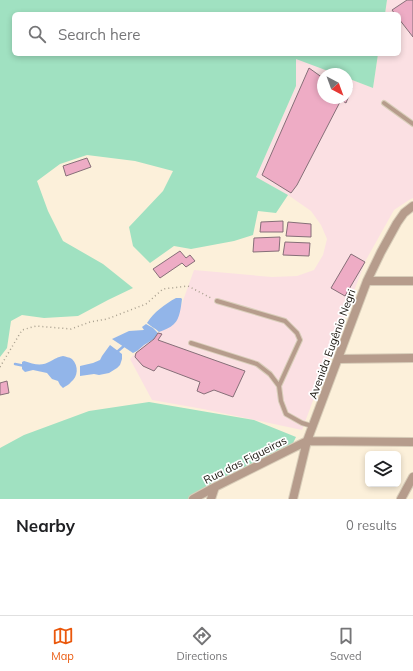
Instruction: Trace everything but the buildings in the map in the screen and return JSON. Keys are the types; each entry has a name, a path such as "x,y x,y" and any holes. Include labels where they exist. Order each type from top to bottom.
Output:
{"street":[{"name":"Avenida Eugênio Negri","path":"292,499 307,441 367,281 397,223 404,213 413,206"},
{"path":"367,281 413,281"},
{"path":"339,359 413,358"},
{"path":"307,441 413,442"},
{"name":"Rua das Figueiras","path":"193,499 307,441"},
{"path":"401,499 413,477"},
{"path":"211,499 215,487"}],"lane":[{"path":"384,103 413,124"},
{"path":"217,301 285,321 297,333 300,340 279,386"},
{"path":"191,343 257,364 270,374 279,386 281,401 286,414 302,423 313,426"}],"path":[{"path":"0,367 22,330 36,326 72,329 90,322 107,319 146,304 162,289 188,286 217,301"}],"shaded area":[{"path":"387,0 413,0 413,198 394,210 366,260 302,430 152,400 130,359 142,346 159,332 175,323 194,270 272,277 297,276 314,270 323,255 327,239 321,225 311,211 288,195 256,177 296,86 296,58 321,68 317,68 317,104 353,104 353,80 373,88 378,56 401,56 401,12 385,12"}],"green space":[{"path":"0,0 387,0 385,12 12,12 12,56 378,56 373,88 353,80 353,68 320,68 296,59 296,86 256,177 288,195 276,213 258,211 253,235 234,241 191,249 174,246 150,263 133,246 129,227 163,191 173,171 135,161 87,155 60,164 37,181 48,211 63,241 103,264 133,288 78,316 44,318 22,315 11,321 7,348 0,357"},
{"path":"149,402 254,420 296,437 290,449 188,499 0,499 0,448 24,435 89,411"}],"water":[{"path":"176,298 182,299 181,309 176,322 167,329 159,332 147,323 153,315"},
{"path":"146,324 158,333 154,339 133,353 112,339 129,331 144,330 142,327"},
{"path":"110,345 122,354 120,365 109,373 80,376 80,366 100,360"},
{"path":"63,356 72,359 76,365 77,371 73,380 63,388 58,381 52,379 47,373 33,370 25,372 22,369 22,362 24,361 34,364 41,364"}],"waterway":[{"path":"117,352 125,345"},
{"path":"15,364 25,366"}]}
